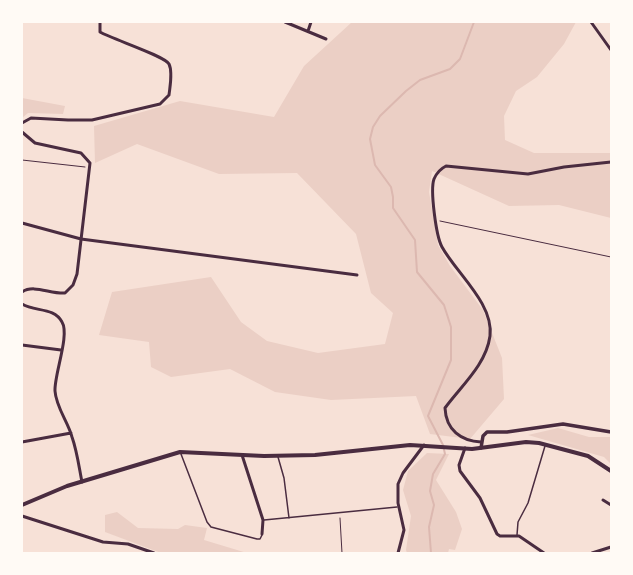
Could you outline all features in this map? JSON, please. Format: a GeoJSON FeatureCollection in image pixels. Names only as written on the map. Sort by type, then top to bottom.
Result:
{"type":"FeatureCollection","features":[{"type":"Feature","properties":{"kind":"main road"},"geometry":{"type":"LineString","coordinates":[[22,505],[55,491],[180,452],[277,456],[315,455],[410,445],[481,448],[526,442],[546,444],[588,456],[611,470]]}},
{"type":"Feature","properties":{"kind":"street"},"geometry":{"type":"LineString","coordinates":[[22,123],[31,118],[92,120],[160,104],[169,95],[170,71],[168,63],[158,56],[132,47],[100,32],[100,22]]}},
{"type":"Feature","properties":{"kind":"street"},"geometry":{"type":"LineString","coordinates":[[285,22],[326,39]]}},
{"type":"Feature","properties":{"kind":"street"},"geometry":{"type":"LineString","coordinates":[[308,31],[311,22]]}},
{"type":"Feature","properties":{"kind":"street"},"geometry":{"type":"LineString","coordinates":[[591,22],[611,50]]}},
{"type":"Feature","properties":{"kind":"street"},"geometry":{"type":"LineString","coordinates":[[22,132],[35,143],[81,154],[90,163],[77,274],[73,285],[65,293],[48,292],[32,288],[22,292]]}},
{"type":"Feature","properties":{"kind":"street"},"geometry":{"type":"LineString","coordinates":[[481,442],[466,440],[457,435],[446,416],[445,408],[472,374],[487,349],[490,335],[486,310],[441,245],[436,220],[434,180],[440,169],[446,166],[491,172],[528,174],[564,167],[611,162]]}},
{"type":"Feature","properties":{"kind":"street"},"geometry":{"type":"LineString","coordinates":[[22,223],[81,238],[357,275]]}},
{"type":"Feature","properties":{"kind":"street"},"geometry":{"type":"LineString","coordinates":[[22,304],[29,308],[56,314],[63,323],[64,334],[55,390],[57,401],[71,433],[82,482]]}},
{"type":"Feature","properties":{"kind":"street"},"geometry":{"type":"LineString","coordinates":[[22,345],[61,350]]}},
{"type":"Feature","properties":{"kind":"street"},"geometry":{"type":"LineString","coordinates":[[481,448],[481,442],[487,432],[522,430],[548,425],[570,425],[611,432]]}},
{"type":"Feature","properties":{"kind":"street"},"geometry":{"type":"LineString","coordinates":[[22,442],[71,433]]}},
{"type":"Feature","properties":{"kind":"street"},"geometry":{"type":"LineString","coordinates":[[398,553],[404,530],[397,490],[400,479],[424,445]]}},
{"type":"Feature","properties":{"kind":"street"},"geometry":{"type":"LineString","coordinates":[[465,448],[460,465],[460,471],[480,498],[495,531],[500,536],[517,535],[544,553]]}},
{"type":"Feature","properties":{"kind":"street"},"geometry":{"type":"LineString","coordinates":[[242,455],[263,520],[262,534]]}},
{"type":"Feature","properties":{"kind":"street"},"geometry":{"type":"LineString","coordinates":[[603,500],[611,505]]}},
{"type":"Feature","properties":{"kind":"street"},"geometry":{"type":"LineString","coordinates":[[22,516],[104,542],[128,544],[154,553]]}},
{"type":"Feature","properties":{"kind":"street"},"geometry":{"type":"LineString","coordinates":[[592,553],[611,547]]}},
{"type":"Feature","properties":{"kind":"lane"},"geometry":{"type":"LineString","coordinates":[[517,535],[518,522],[528,503],[546,444]]}},
{"type":"Feature","properties":{"kind":"lane"},"geometry":{"type":"LineString","coordinates":[[180,452],[181,458],[207,522],[211,526],[257,539],[260,539],[262,534]]}},
{"type":"Feature","properties":{"kind":"lane"},"geometry":{"type":"LineString","coordinates":[[277,456],[284,478],[289,518]]}},
{"type":"Feature","properties":{"kind":"lane"},"geometry":{"type":"LineString","coordinates":[[263,520],[399,507]]}},
{"type":"Feature","properties":{"kind":"path"},"geometry":{"type":"LineString","coordinates":[[22,160],[89,167]]}},
{"type":"Feature","properties":{"kind":"path"},"geometry":{"type":"LineString","coordinates":[[436,220],[611,257]]}},
{"type":"Feature","properties":{"kind":"path"},"geometry":{"type":"LineString","coordinates":[[340,513],[342,553]]}},
{"type":"Feature","properties":{"kind":"shaded area"},"geometry":{"type":"Polygon","coordinates":[[[352,22],[576,22],[564,44],[537,77],[516,91],[504,116],[505,140],[534,153],[611,153],[611,218],[559,205],[509,206],[432,171],[429,192],[438,245],[450,266],[483,310],[502,358],[504,399],[470,439],[430,434],[416,396],[331,400],[275,392],[230,369],[171,377],[151,367],[149,342],[99,335],[112,292],[211,277],[241,322],[267,341],[318,353],[385,344],[393,313],[371,293],[356,234],[297,173],[219,174],[137,144],[95,163],[94,126],[180,101],[274,117],[304,66],[352,22]]]}},
{"type":"Feature","properties":{"kind":"shaded area"},"geometry":{"type":"Polygon","coordinates":[[[22,98],[65,106],[63,114],[28,113],[22,118],[22,98]]]}},
{"type":"Feature","properties":{"kind":"shaded area"},"geometry":{"type":"Polygon","coordinates":[[[558,428],[589,437],[611,437],[611,464],[604,457],[528,435],[558,428]]]}},
{"type":"Feature","properties":{"kind":"shaded area"},"geometry":{"type":"Polygon","coordinates":[[[427,453],[449,454],[436,480],[456,512],[462,529],[455,550],[449,549],[448,553],[407,553],[406,550],[411,516],[403,490],[408,471],[427,453]]]}},
{"type":"Feature","properties":{"kind":"shaded area"},"geometry":{"type":"Polygon","coordinates":[[[117,512],[138,528],[178,529],[185,525],[207,528],[204,540],[247,553],[161,553],[105,532],[105,515],[117,512]]]}},
{"type":"Feature","properties":{"kind":"waterway"},"geometry":{"type":"LineString","coordinates":[[431,553],[429,527],[434,505],[430,491],[433,474],[445,454],[443,445],[428,416],[451,360],[451,327],[444,305],[417,272],[415,240],[393,208],[391,187],[375,165],[370,139],[373,127],[380,116],[406,91],[420,80],[450,69],[460,59],[474,22]]}}]}
